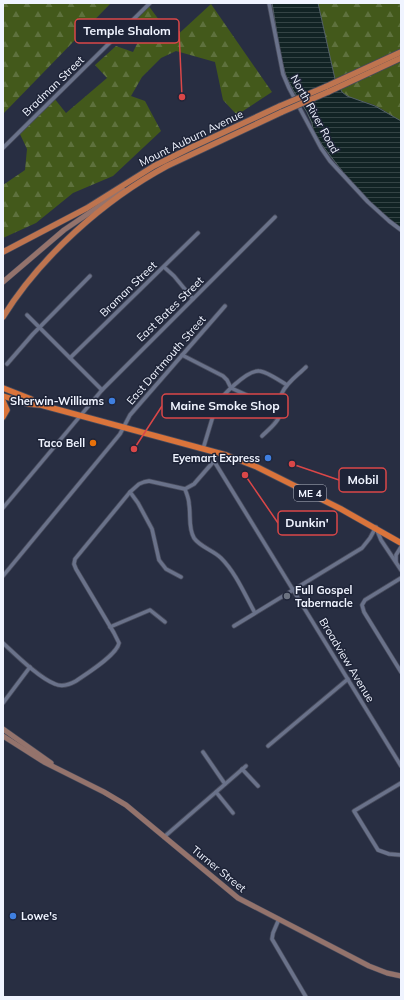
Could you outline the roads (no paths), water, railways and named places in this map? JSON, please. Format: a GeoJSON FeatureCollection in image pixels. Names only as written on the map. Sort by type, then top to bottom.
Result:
{"type":"FeatureCollection","features":[{"type":"Feature","properties":{"kind":"highway","name":"ME 4"},"geometry":{"type":"LineString","coordinates":[[3,388],[31,399],[41,405]]}},
{"type":"Feature","properties":{"kind":"highway","name":"ME 4"},"geometry":{"type":"LineString","coordinates":[[3,396],[28,404],[41,405],[226,455],[273,474],[376,527],[401,543]]}},
{"type":"Feature","properties":{"kind":"highway"},"geometry":{"type":"LineString","coordinates":[[3,401],[7,410],[3,417]]}},
{"type":"Feature","properties":{"kind":"main road"},"geometry":{"type":"LineString","coordinates":[[362,73],[401,52]]}},
{"type":"Feature","properties":{"kind":"main road"},"geometry":{"type":"LineString","coordinates":[[362,73],[401,58]]}},
{"type":"Feature","properties":{"kind":"main road","name":"Mount Auburn Avenue"},"geometry":{"type":"LineString","coordinates":[[3,282],[100,200],[154,166],[362,73]]}},
{"type":"Feature","properties":{"kind":"main road","name":"Mount Auburn Avenue"},"geometry":{"type":"LineString","coordinates":[[76,221],[116,194],[150,175],[281,109]]}},
{"type":"Feature","properties":{"kind":"main road"},"geometry":{"type":"LineString","coordinates":[[3,317],[11,304],[34,276],[68,239],[97,213],[150,175]]}},
{"type":"Feature","properties":{"kind":"main road"},"geometry":{"type":"LineString","coordinates":[[3,252],[54,227],[100,200]]}},
{"type":"Feature","properties":{"kind":"main road","name":"Turner Street"},"geometry":{"type":"LineString","coordinates":[[3,729],[32,748],[58,769]]}},
{"type":"Feature","properties":{"kind":"main road","name":"Turner Street"},"geometry":{"type":"LineString","coordinates":[[3,736],[44,762],[115,798],[136,813],[232,894],[369,966],[387,973],[401,976]]}},
{"type":"Feature","properties":{"kind":"street","name":"Bradman Street"},"geometry":{"type":"LineString","coordinates":[[3,148],[150,3]]}},
{"type":"Feature","properties":{"kind":"street","name":"North River Road"},"geometry":{"type":"LineString","coordinates":[[269,3],[283,74],[321,148],[330,161],[368,202],[389,222],[401,230]]}},
{"type":"Feature","properties":{"kind":"street","name":"East Bates Street"},"geometry":{"type":"LineString","coordinates":[[3,508],[102,390],[275,217]]}},
{"type":"Feature","properties":{"kind":"street","name":"Braman Street"},"geometry":{"type":"LineString","coordinates":[[70,358],[198,233]]}},
{"type":"Feature","properties":{"kind":"street"},"geometry":{"type":"LineString","coordinates":[[164,267],[194,299]]}},
{"type":"Feature","properties":{"kind":"street"},"geometry":{"type":"LineString","coordinates":[[7,364],[39,328],[90,276]]}},
{"type":"Feature","properties":{"kind":"street","name":"East Dartmouth Street"},"geometry":{"type":"LineString","coordinates":[[3,576],[120,434],[130,415],[225,306]]}},
{"type":"Feature","properties":{"kind":"street"},"geometry":{"type":"LineString","coordinates":[[27,315],[102,390]]}},
{"type":"Feature","properties":{"kind":"street"},"geometry":{"type":"LineString","coordinates":[[182,355],[223,376],[231,388],[262,402],[281,404]]}},
{"type":"Feature","properties":{"kind":"street"},"geometry":{"type":"LineString","coordinates":[[262,436],[281,413],[281,396],[287,384],[306,368]]}},
{"type":"Feature","properties":{"kind":"street"},"geometry":{"type":"LineString","coordinates":[[203,449],[216,406],[219,400],[231,388],[253,371],[260,371],[287,384]]}},
{"type":"Feature","properties":{"kind":"street"},"geometry":{"type":"LineString","coordinates":[[3,643],[30,667],[50,682],[65,685],[76,681],[115,651],[119,646],[117,638],[74,562],[77,555],[130,492],[139,484],[145,481],[155,482],[185,490],[194,484],[214,461],[216,453]]}},
{"type":"Feature","properties":{"kind":"street","name":"Broadview Avenue"},"geometry":{"type":"LineString","coordinates":[[214,461],[401,766]]}},
{"type":"Feature","properties":{"kind":"street"},"geometry":{"type":"LineString","coordinates":[[185,490],[189,502],[190,525],[193,537],[197,542],[216,553],[224,560],[255,613]]}},
{"type":"Feature","properties":{"kind":"street"},"geometry":{"type":"LineString","coordinates":[[130,492],[140,506],[152,529],[159,560],[166,569],[181,577]]}},
{"type":"Feature","properties":{"kind":"street"},"geometry":{"type":"LineString","coordinates":[[376,527],[382,540],[401,570]]}},
{"type":"Feature","properties":{"kind":"street"},"geometry":{"type":"LineString","coordinates":[[234,626],[362,548],[376,527]]}},
{"type":"Feature","properties":{"kind":"street"},"geometry":{"type":"LineString","coordinates":[[396,563],[396,555],[401,547]]}},
{"type":"Feature","properties":{"kind":"street"},"geometry":{"type":"LineString","coordinates":[[401,578],[367,598],[362,605],[364,612],[401,672]]}},
{"type":"Feature","properties":{"kind":"street"},"geometry":{"type":"LineString","coordinates":[[110,627],[150,610],[165,622]]}},
{"type":"Feature","properties":{"kind":"street"},"geometry":{"type":"LineString","coordinates":[[3,702],[30,667]]}},
{"type":"Feature","properties":{"kind":"street"},"geometry":{"type":"LineString","coordinates":[[268,746],[348,679]]}},
{"type":"Feature","properties":{"kind":"street"},"geometry":{"type":"LineString","coordinates":[[204,752],[225,784]]}},
{"type":"Feature","properties":{"kind":"street"},"geometry":{"type":"LineString","coordinates":[[164,837],[246,766]]}},
{"type":"Feature","properties":{"kind":"street"},"geometry":{"type":"LineString","coordinates":[[242,769],[258,786]]}},
{"type":"Feature","properties":{"kind":"street"},"geometry":{"type":"LineString","coordinates":[[401,783],[354,811],[378,850],[389,854],[401,855]]}},
{"type":"Feature","properties":{"kind":"street"},"geometry":{"type":"LineString","coordinates":[[216,792],[233,813]]}},
{"type":"Feature","properties":{"kind":"street"},"geometry":{"type":"LineString","coordinates":[[279,919],[272,939],[306,997]]}},
{"type":"Feature","properties":{"kind":"place","name":"Temple Shalom"},"geometry":{"type":"Point","coordinates":[182,97]}},
{"type":"Feature","properties":{"kind":"place","name":"Sherwin-Williams"},"geometry":{"type":"Point","coordinates":[112,401]}},
{"type":"Feature","properties":{"kind":"place","name":"Taco Bell"},"geometry":{"type":"Point","coordinates":[93,443]}},
{"type":"Feature","properties":{"kind":"place","name":"Maine Smoke Shop"},"geometry":{"type":"Point","coordinates":[134,449]}},
{"type":"Feature","properties":{"kind":"place","name":"Eyemart Express"},"geometry":{"type":"Point","coordinates":[268,458]}},
{"type":"Feature","properties":{"kind":"place","name":"Mobil"},"geometry":{"type":"Point","coordinates":[292,464]}},
{"type":"Feature","properties":{"kind":"place","name":"Dunkin'"},"geometry":{"type":"Point","coordinates":[245,475]}},
{"type":"Feature","properties":{"kind":"place","name":"Full Gospel Tabernacle"},"geometry":{"type":"Point","coordinates":[287,596]}},
{"type":"Feature","properties":{"kind":"place","name":"Lowe's"},"geometry":{"type":"Point","coordinates":[13,916]}}]}
